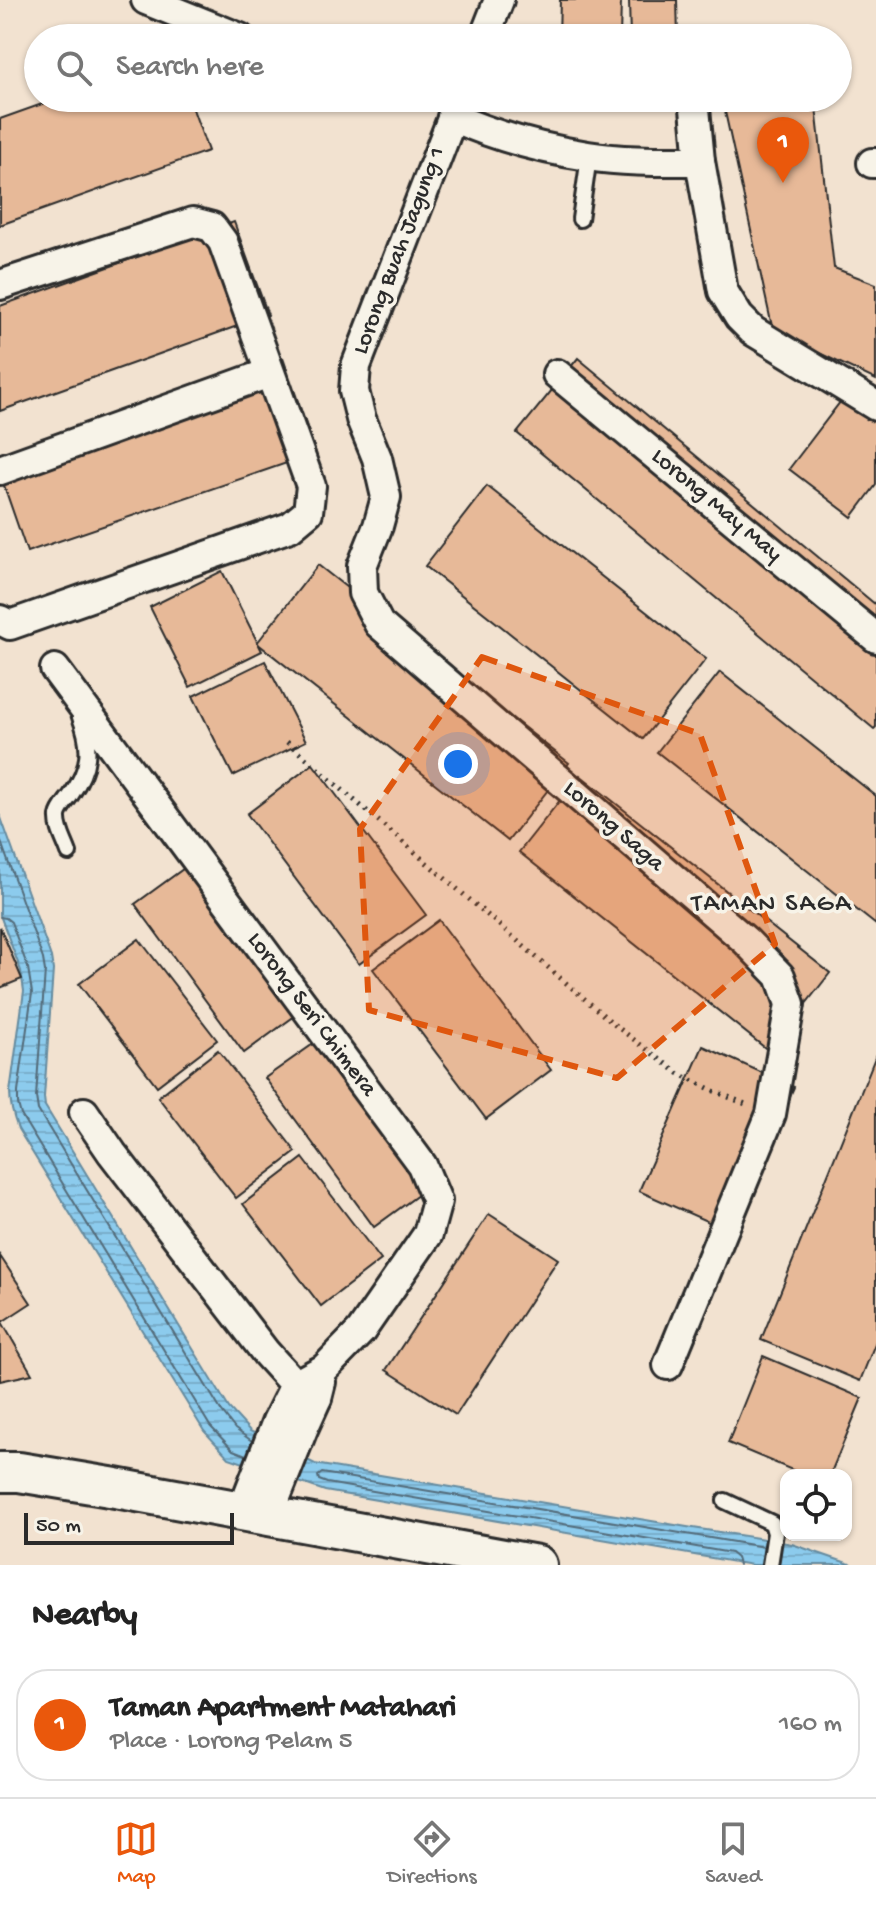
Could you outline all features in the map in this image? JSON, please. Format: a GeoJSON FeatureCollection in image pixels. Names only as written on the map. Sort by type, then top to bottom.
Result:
{"type":"FeatureCollection","features":[{"type":"Feature","properties":{"kind":"street"},"geometry":{"type":"LineString","coordinates":[[490,24],[499,0]]}},
{"type":"Feature","properties":{"kind":"street"},"geometry":{"type":"LineString","coordinates":[[153,1],[207,24]]}},
{"type":"Feature","properties":{"kind":"street","name":"Lorong Buah Jagung 1"},"geometry":{"type":"LineString","coordinates":[[386,497],[377,458],[361,419],[354,391],[356,366],[454,112]]}},
{"type":"Feature","properties":{"kind":"street"},"geometry":{"type":"LineString","coordinates":[[461,112],[481,130],[589,157],[700,161]]}},
{"type":"Feature","properties":{"kind":"street"},"geometry":{"type":"LineString","coordinates":[[695,112],[700,161],[723,291],[739,317],[753,331],[876,406]]}},
{"type":"Feature","properties":{"kind":"street"},"geometry":{"type":"LineString","coordinates":[[0,285],[193,222],[212,227],[223,242],[311,486],[308,512],[290,527],[10,625],[0,620]]}},
{"type":"Feature","properties":{"kind":"street"},"geometry":{"type":"LineString","coordinates":[[0,470],[269,373]]}},
{"type":"Feature","properties":{"kind":"street","name":"Lorong May May"},"geometry":{"type":"LineString","coordinates":[[557,374],[876,638]]}},
{"type":"Feature","properties":{"kind":"street","name":"Lorong Saga"},"geometry":{"type":"LineString","coordinates":[[386,497],[362,566],[363,593],[379,624],[746,941],[780,976],[790,1004],[771,1114],[668,1365]]}},
{"type":"Feature","properties":{"kind":"street","name":"Lorong Seri Chimera"},"geometry":{"type":"LineString","coordinates":[[62,680],[422,1165],[437,1201],[428,1234],[361,1331],[306,1392]]}},
{"type":"Feature","properties":{"kind":"street"},"geometry":{"type":"LineString","coordinates":[[84,1112],[147,1200],[266,1353],[306,1392],[255,1514]]}},
{"type":"Feature","properties":{"kind":"street"},"geometry":{"type":"LineString","coordinates":[[0,1472],[19,1472],[110,1487],[537,1565]]}},
{"type":"Feature","properties":{"kind":"lane"},"geometry":{"type":"LineString","coordinates":[[580,219],[589,157]]}},
{"type":"Feature","properties":{"kind":"lane"},"geometry":{"type":"LineString","coordinates":[[62,680],[85,729],[88,751],[83,777],[58,813],[59,828],[69,853]]}},
{"type":"Feature","properties":{"kind":"lane"},"geometry":{"type":"LineString","coordinates":[[725,1501],[772,1523],[775,1533],[770,1565]]}},
{"type":"Feature","properties":{"kind":"path"},"geometry":{"type":"LineString","coordinates":[[287,742],[616,1026],[678,1073],[771,1114]]}},
{"type":"Feature","properties":{"kind":"highlighted area"},"geometry":{"type":"Polygon","coordinates":[[[482,657],[700,734],[775,944],[617,1078],[369,1010],[360,829],[482,657]]]}},
{"type":"Feature","properties":{"kind":"water"},"geometry":{"type":"Polygon","coordinates":[[[0,815],[51,957],[53,970],[45,1106],[229,1408],[250,1431],[315,1464],[792,1544],[853,1565],[752,1565],[325,1491],[229,1458],[204,1431],[16,1124],[10,1092],[24,991],[21,971],[0,915],[0,815]]]}},
{"type":"Feature","properties":{"kind":"building"},"geometry":{"type":"Polygon","coordinates":[[[560,0],[621,0],[620,24],[559,24],[560,0]]]}},
{"type":"Feature","properties":{"kind":"building"},"geometry":{"type":"Polygon","coordinates":[[[629,0],[677,0],[678,24],[630,24],[629,0]]]}},
{"type":"Feature","properties":{"kind":"building"},"geometry":{"type":"Polygon","coordinates":[[[24,110],[194,112],[208,151],[0,225],[0,119],[24,110]]]}},
{"type":"Feature","properties":{"kind":"building"},"geometry":{"type":"Polygon","coordinates":[[[725,112],[817,112],[834,268],[876,284],[876,380],[773,331],[725,112]]]}},
{"type":"Feature","properties":{"kind":"building"},"geometry":{"type":"Polygon","coordinates":[[[234,222],[268,315],[0,411],[0,306],[234,222]]]}},
{"type":"Feature","properties":{"kind":"building"},"geometry":{"type":"Polygon","coordinates":[[[283,358],[316,453],[27,552],[0,474],[0,454],[283,358]]]}},
{"type":"Feature","properties":{"kind":"building"},"geometry":{"type":"Polygon","coordinates":[[[578,358],[876,605],[874,729],[517,433],[578,358]]]}},
{"type":"Feature","properties":{"kind":"building"},"geometry":{"type":"Polygon","coordinates":[[[847,393],[876,415],[876,485],[852,517],[789,469],[847,393]]]}},
{"type":"Feature","properties":{"kind":"building"},"geometry":{"type":"Polygon","coordinates":[[[487,486],[706,659],[643,739],[425,566],[487,486]]]}},
{"type":"Feature","properties":{"kind":"building"},"geometry":{"type":"Polygon","coordinates":[[[318,565],[569,763],[508,841],[257,643],[318,565]]]}},
{"type":"Feature","properties":{"kind":"building"},"geometry":{"type":"Polygon","coordinates":[[[222,571],[262,651],[190,687],[150,607],[222,571]]]}},
{"type":"Feature","properties":{"kind":"building"},"geometry":{"type":"Polygon","coordinates":[[[265,661],[306,741],[233,776],[193,696],[265,661]]]}},
{"type":"Feature","properties":{"kind":"building"},"geometry":{"type":"Polygon","coordinates":[[[720,672],[876,796],[876,925],[657,752],[720,672]]]}},
{"type":"Feature","properties":{"kind":"building"},"geometry":{"type":"Polygon","coordinates":[[[313,764],[426,915],[359,964],[247,814],[313,764]]]}},
{"type":"Feature","properties":{"kind":"building"},"geometry":{"type":"Polygon","coordinates":[[[580,775],[830,973],[769,1051],[519,852],[580,775]]]}},
{"type":"Feature","properties":{"kind":"building"},"geometry":{"type":"Polygon","coordinates":[[[205,853],[314,1002],[244,1053],[135,904],[205,853]]]}},
{"type":"Feature","properties":{"kind":"building"},"geometry":{"type":"Polygon","coordinates":[[[439,920],[551,1070],[486,1119],[373,969],[439,920]]]}},
{"type":"Feature","properties":{"kind":"building"},"geometry":{"type":"Polygon","coordinates":[[[0,927],[22,979],[0,988],[0,927]]]}},
{"type":"Feature","properties":{"kind":"building"},"geometry":{"type":"Polygon","coordinates":[[[139,939],[217,1040],[157,1086],[79,984],[139,939]]]}},
{"type":"Feature","properties":{"kind":"building"},"geometry":{"type":"Polygon","coordinates":[[[336,1028],[444,1176],[374,1227],[265,1078],[336,1028]]]}},
{"type":"Feature","properties":{"kind":"building"},"geometry":{"type":"Polygon","coordinates":[[[703,1046],[794,1087],[731,1232],[639,1191],[703,1046]]]}},
{"type":"Feature","properties":{"kind":"building"},"geometry":{"type":"Polygon","coordinates":[[[218,1050],[296,1152],[236,1198],[158,1097],[218,1050]]]}},
{"type":"Feature","properties":{"kind":"building"},"geometry":{"type":"Polygon","coordinates":[[[876,1055],[876,1341],[860,1381],[761,1340],[876,1055]]]}},
{"type":"Feature","properties":{"kind":"building"},"geometry":{"type":"Polygon","coordinates":[[[303,1158],[381,1260],[321,1306],[243,1204],[303,1158]]]}},
{"type":"Feature","properties":{"kind":"building"},"geometry":{"type":"Polygon","coordinates":[[[489,1214],[558,1259],[456,1415],[386,1370],[489,1214]]]}},
{"type":"Feature","properties":{"kind":"building"},"geometry":{"type":"Polygon","coordinates":[[[0,1256],[31,1303],[2,1322],[32,1374],[0,1381],[0,1256]]]}},
{"type":"Feature","properties":{"kind":"building"},"geometry":{"type":"Polygon","coordinates":[[[763,1356],[862,1398],[832,1469],[790,1469],[728,1443],[763,1356]]]}},
{"type":"Feature","properties":{"kind":"place","name":"Taman Apartment Matahari"},"geometry":{"type":"Point","coordinates":[783,183]}},
{"type":"Feature","properties":{"kind":"district","name":"TAMAN SAGA"},"geometry":{"type":"Point","coordinates":[772,905]}}]}
